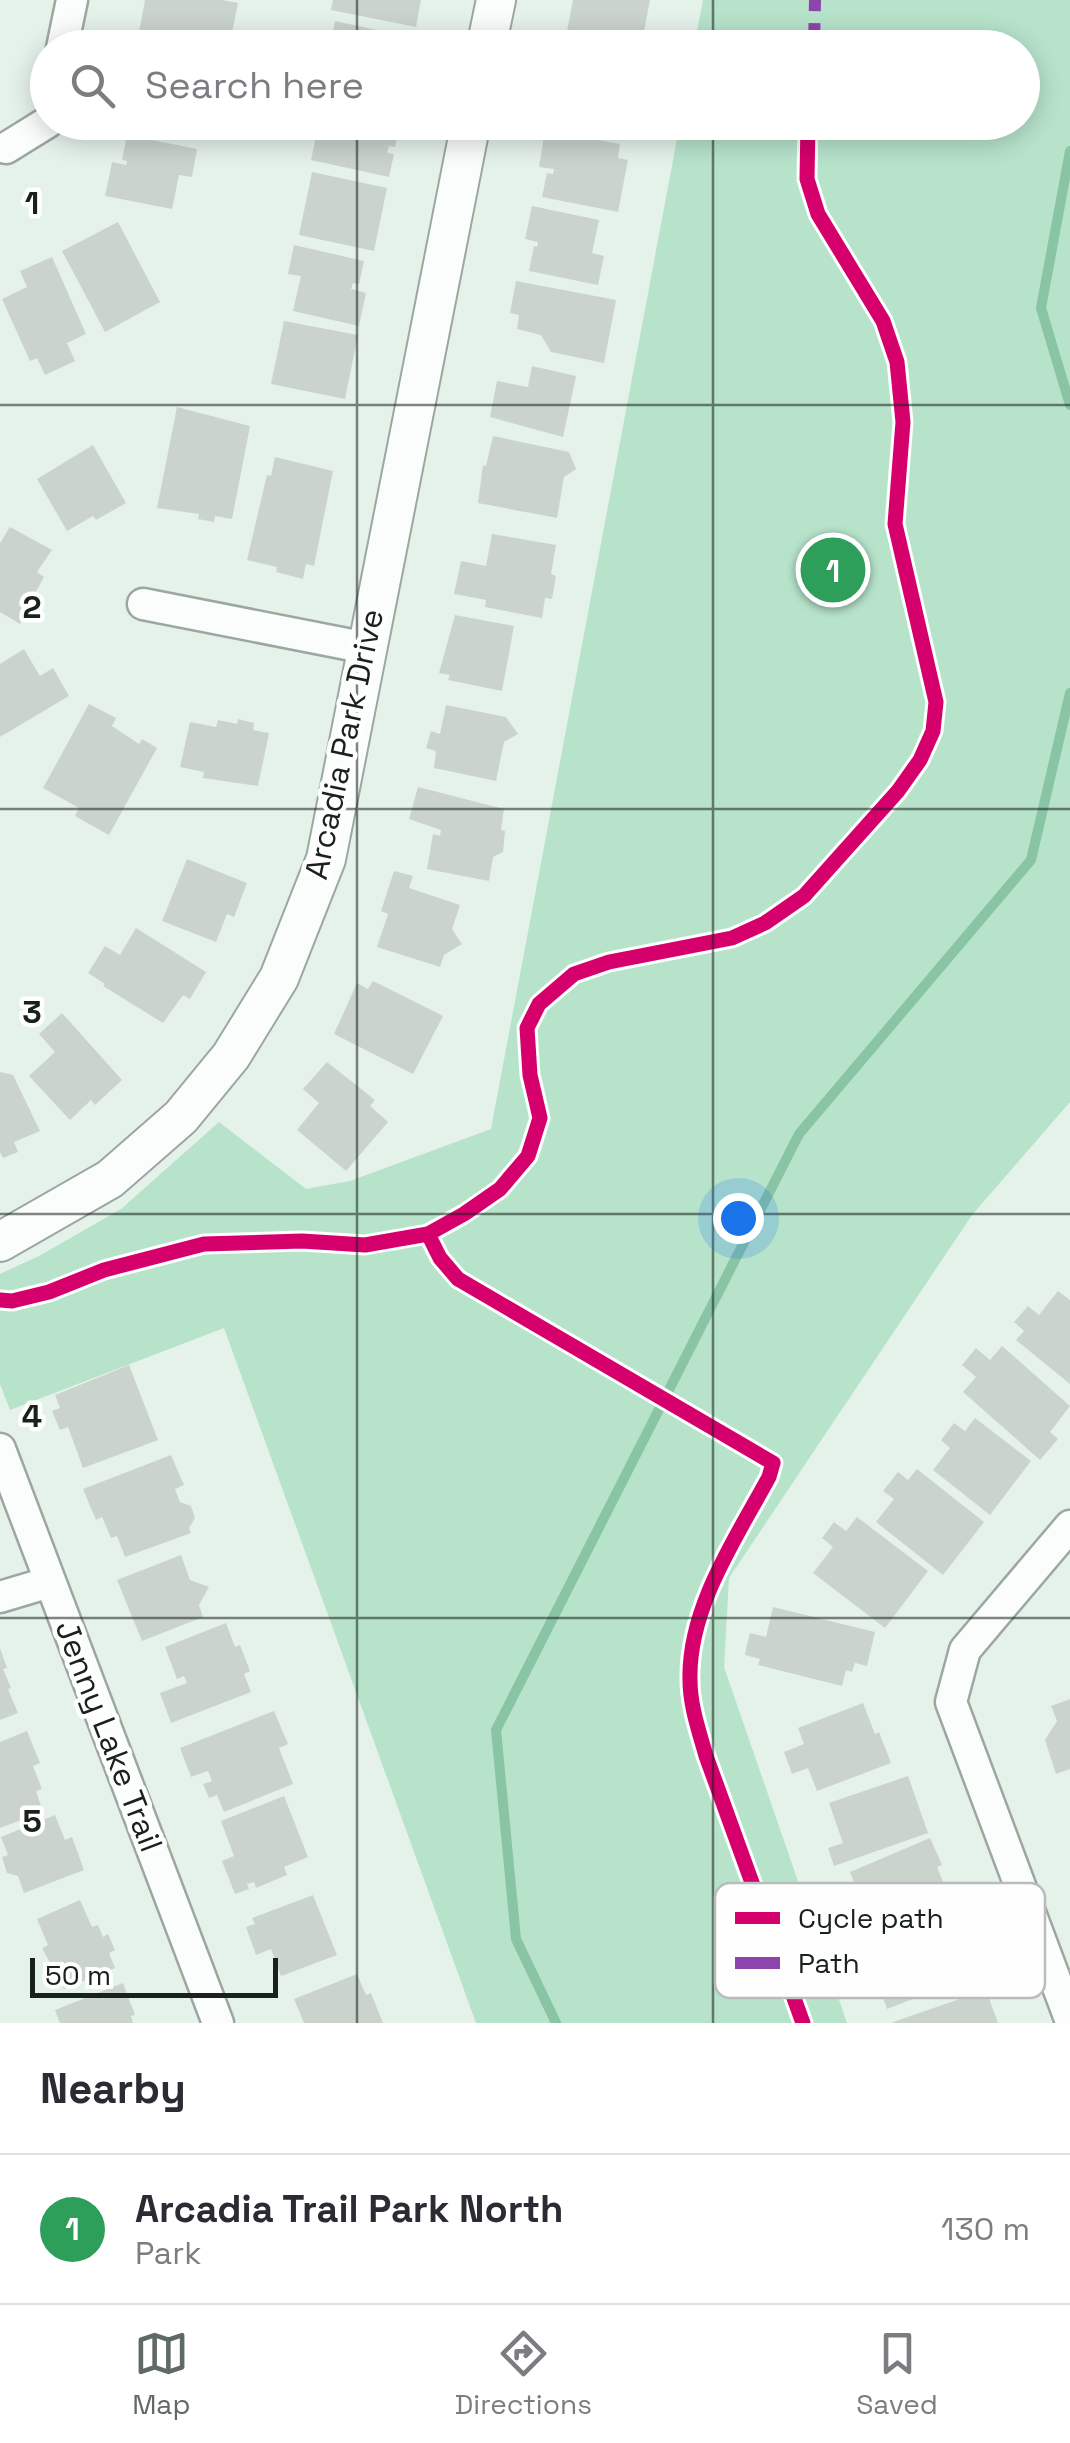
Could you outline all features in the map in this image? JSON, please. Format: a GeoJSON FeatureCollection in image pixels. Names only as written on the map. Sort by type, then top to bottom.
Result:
{"type":"FeatureCollection","features":[{"type":"Feature","properties":{"kind":"street"},"geometry":{"type":"LineString","coordinates":[[66,30],[72,0]]}},
{"type":"Feature","properties":{"kind":"street"},"geometry":{"type":"LineString","coordinates":[[490,30],[496,0]]}},
{"type":"Feature","properties":{"kind":"street"},"geometry":{"type":"LineString","coordinates":[[6,148],[30,133]]}},
{"type":"Feature","properties":{"kind":"street","name":"Arcadia Park Drive"},"geometry":{"type":"LineString","coordinates":[[0,1242],[110,1179],[180,1117],[231,1056],[279,978],[326,858],[468,140]]}},
{"type":"Feature","properties":{"kind":"street"},"geometry":{"type":"LineString","coordinates":[[143,604],[366,648]]}},
{"type":"Feature","properties":{"kind":"street","name":"Jenny Lake Trail"},"geometry":{"type":"LineString","coordinates":[[0,1449],[218,2023]]}},
{"type":"Feature","properties":{"kind":"street"},"geometry":{"type":"LineString","coordinates":[[1019,1883],[951,1702],[965,1650],[1070,1526]]}},
{"type":"Feature","properties":{"kind":"street"},"geometry":{"type":"LineString","coordinates":[[0,1597],[50,1582]]}},
{"type":"Feature","properties":{"kind":"street"},"geometry":{"type":"LineString","coordinates":[[1045,1952],[1070,2018]]}},
{"type":"Feature","properties":{"kind":"green space"},"geometry":{"type":"Polygon","coordinates":[[[703,0],[1070,0],[1070,1102],[972,1215],[729,1578],[724,1667],[799,1883],[715,1883],[715,1998],[838,1998],[847,2023],[476,2023],[224,1328],[10,1410],[0,1384],[0,1274],[121,1209],[219,1122],[306,1189],[350,1181],[491,1129],[677,140],[1040,140],[1040,30],[697,30],[703,0]]]}},
{"type":"Feature","properties":{"kind":"building"},"geometry":{"type":"Polygon","coordinates":[[[145,0],[238,3],[233,30],[139,30],[145,0]]]}},
{"type":"Feature","properties":{"kind":"building"},"geometry":{"type":"Polygon","coordinates":[[[333,0],[421,0],[416,27],[331,10],[333,0]]]}},
{"type":"Feature","properties":{"kind":"building"},"geometry":{"type":"Polygon","coordinates":[[[573,0],[650,0],[644,30],[567,30],[573,0]]]}},
{"type":"Feature","properties":{"kind":"building"},"geometry":{"type":"Polygon","coordinates":[[[335,21],[376,30],[333,30],[335,21]]]}},
{"type":"Feature","properties":{"kind":"building"},"geometry":{"type":"Polygon","coordinates":[[[126,140],[152,140],[197,149],[192,177],[179,175],[172,209],[105,196],[112,162],[126,165],[127,161],[122,160],[126,140]]]}},
{"type":"Feature","properties":{"kind":"building"},"geometry":{"type":"Polygon","coordinates":[[[315,140],[396,140],[387,153],[394,154],[389,177],[311,160],[315,140]]]}},
{"type":"Feature","properties":{"kind":"building"},"geometry":{"type":"Polygon","coordinates":[[[543,140],[620,144],[618,158],[628,160],[618,212],[542,197],[547,173],[553,174],[554,169],[539,167],[543,140]]]}},
{"type":"Feature","properties":{"kind":"building"},"geometry":{"type":"Polygon","coordinates":[[[312,172],[387,188],[374,251],[299,235],[312,172]]]}},
{"type":"Feature","properties":{"kind":"building"},"geometry":{"type":"Polygon","coordinates":[[[532,206],[599,220],[592,253],[604,256],[598,285],[529,271],[538,242],[525,239],[532,206]]]}},
{"type":"Feature","properties":{"kind":"building"},"geometry":{"type":"Polygon","coordinates":[[[118,222],[160,302],[105,332],[62,251],[118,222]]]}},
{"type":"Feature","properties":{"kind":"building"},"geometry":{"type":"Polygon","coordinates":[[[294,245],[364,261],[359,284],[353,283],[351,289],[366,293],[359,326],[293,311],[301,276],[288,274],[294,245]]]}},
{"type":"Feature","properties":{"kind":"building"},"geometry":{"type":"Polygon","coordinates":[[[52,257],[86,334],[67,343],[75,361],[45,375],[37,358],[30,361],[2,299],[27,287],[20,271],[52,257]]]}},
{"type":"Feature","properties":{"kind":"building"},"geometry":{"type":"Polygon","coordinates":[[[516,281],[616,300],[604,363],[551,352],[541,335],[517,329],[519,315],[510,313],[516,281]]]}},
{"type":"Feature","properties":{"kind":"building"},"geometry":{"type":"Polygon","coordinates":[[[284,321],[358,335],[345,399],[271,384],[284,321]]]}},
{"type":"Feature","properties":{"kind":"building"},"geometry":{"type":"Polygon","coordinates":[[[532,366],[576,376],[563,437],[490,417],[497,381],[528,387],[532,366]]]}},
{"type":"Feature","properties":{"kind":"building"},"geometry":{"type":"Polygon","coordinates":[[[177,407],[250,426],[232,519],[215,516],[214,522],[198,519],[199,514],[157,508],[177,407]]]}},
{"type":"Feature","properties":{"kind":"building"},"geometry":{"type":"Polygon","coordinates":[[[493,436],[569,452],[576,469],[564,477],[557,518],[478,503],[483,465],[486,466],[493,436]]]}},
{"type":"Feature","properties":{"kind":"building"},"geometry":{"type":"Polygon","coordinates":[[[93,445],[126,503],[67,531],[37,479],[93,445]]]}},
{"type":"Feature","properties":{"kind":"building"},"geometry":{"type":"Polygon","coordinates":[[[275,457],[333,471],[314,566],[306,564],[303,579],[276,572],[277,567],[247,560],[275,457]]]}},
{"type":"Feature","properties":{"kind":"building"},"geometry":{"type":"Polygon","coordinates":[[[10,527],[52,550],[37,572],[44,577],[35,593],[42,597],[20,624],[0,612],[0,543],[10,527]]]}},
{"type":"Feature","properties":{"kind":"building"},"geometry":{"type":"Polygon","coordinates":[[[492,534],[556,545],[552,599],[545,598],[542,618],[485,607],[486,600],[454,594],[461,561],[486,566],[492,534]]]}},
{"type":"Feature","properties":{"kind":"building"},"geometry":{"type":"Polygon","coordinates":[[[455,615],[514,626],[502,691],[448,680],[450,675],[439,673],[455,615]]]}},
{"type":"Feature","properties":{"kind":"building"},"geometry":{"type":"Polygon","coordinates":[[[24,649],[40,676],[53,668],[69,696],[0,737],[0,664],[24,649]]]}},
{"type":"Feature","properties":{"kind":"building"},"geometry":{"type":"Polygon","coordinates":[[[89,704],[116,718],[112,726],[139,744],[142,739],[157,748],[109,835],[75,816],[79,808],[43,788],[89,704]]]}},
{"type":"Feature","properties":{"kind":"building"},"geometry":{"type":"Polygon","coordinates":[[[446,705],[506,717],[518,734],[504,742],[496,781],[434,768],[436,751],[426,748],[431,731],[440,734],[446,705]]]}},
{"type":"Feature","properties":{"kind":"building"},"geometry":{"type":"Polygon","coordinates":[[[238,719],[254,723],[253,730],[269,733],[258,786],[203,778],[204,772],[180,767],[190,722],[216,727],[218,720],[237,724],[238,719]]]}},
{"type":"Feature","properties":{"kind":"building"},"geometry":{"type":"Polygon","coordinates":[[[418,787],[504,809],[503,852],[493,857],[489,881],[427,869],[433,834],[440,836],[441,830],[409,819],[418,787]]]}},
{"type":"Feature","properties":{"kind":"building"},"geometry":{"type":"Polygon","coordinates":[[[187,859],[247,883],[234,917],[227,914],[216,942],[162,921],[187,859]]]}},
{"type":"Feature","properties":{"kind":"building"},"geometry":{"type":"Polygon","coordinates":[[[394,871],[413,876],[409,888],[460,905],[452,929],[462,944],[444,955],[440,967],[377,947],[388,914],[381,911],[394,871]]]}},
{"type":"Feature","properties":{"kind":"building"},"geometry":{"type":"Polygon","coordinates":[[[136,928],[206,972],[190,999],[183,995],[163,1023],[88,973],[105,946],[120,955],[136,928]]]}},
{"type":"Feature","properties":{"kind":"building"},"geometry":{"type":"Polygon","coordinates":[[[373,981],[443,1016],[413,1074],[334,1034],[357,983],[368,989],[373,981]]]}},
{"type":"Feature","properties":{"kind":"building"},"geometry":{"type":"Polygon","coordinates":[[[62,1013],[122,1080],[95,1105],[91,1100],[70,1120],[29,1076],[55,1052],[39,1034],[62,1013]]]}},
{"type":"Feature","properties":{"kind":"building"},"geometry":{"type":"Polygon","coordinates":[[[327,1062],[375,1100],[370,1106],[388,1122],[346,1171],[297,1130],[319,1103],[303,1089],[327,1062]]]}},
{"type":"Feature","properties":{"kind":"building"},"geometry":{"type":"Polygon","coordinates":[[[0,1072],[13,1075],[40,1131],[14,1142],[18,1152],[3,1158],[0,1152],[0,1072]]]}},
{"type":"Feature","properties":{"kind":"building"},"geometry":{"type":"Polygon","coordinates":[[[1058,1291],[1070,1300],[1070,1384],[1016,1340],[1024,1331],[1014,1322],[1028,1306],[1039,1315],[1058,1291]]]}},
{"type":"Feature","properties":{"kind":"building"},"geometry":{"type":"Polygon","coordinates":[[[1002,1346],[1070,1406],[1050,1432],[1058,1439],[1040,1460],[963,1392],[976,1377],[962,1365],[976,1348],[990,1360],[1002,1346]]]}},
{"type":"Feature","properties":{"kind":"building"},"geometry":{"type":"Polygon","coordinates":[[[129,1365],[158,1440],[83,1468],[68,1427],[60,1430],[52,1411],[60,1408],[55,1395],[129,1365]]]}},
{"type":"Feature","properties":{"kind":"building"},"geometry":{"type":"Polygon","coordinates":[[[975,1418],[1031,1461],[990,1515],[933,1470],[950,1448],[941,1440],[954,1423],[965,1431],[975,1418]]]}},
{"type":"Feature","properties":{"kind":"building"},"geometry":{"type":"Polygon","coordinates":[[[171,1455],[184,1485],[175,1489],[180,1502],[191,1506],[195,1518],[189,1528],[191,1533],[125,1557],[117,1536],[111,1538],[102,1517],[96,1520],[83,1489],[171,1455]]]}},
{"type":"Feature","properties":{"kind":"building"},"geometry":{"type":"Polygon","coordinates":[[[917,1469],[984,1522],[943,1575],[876,1522],[894,1499],[883,1491],[898,1472],[908,1480],[917,1469]]]}},
{"type":"Feature","properties":{"kind":"building"},"geometry":{"type":"Polygon","coordinates":[[[857,1517],[928,1571],[885,1628],[813,1573],[833,1547],[822,1538],[834,1522],[846,1531],[857,1517]]]}},
{"type":"Feature","properties":{"kind":"building"},"geometry":{"type":"Polygon","coordinates":[[[181,1555],[190,1580],[209,1587],[199,1605],[203,1617],[142,1641],[117,1580],[181,1555]]]}},
{"type":"Feature","properties":{"kind":"building"},"geometry":{"type":"Polygon","coordinates":[[[773,1607],[875,1632],[867,1666],[855,1663],[852,1672],[846,1670],[842,1686],[758,1665],[760,1659],[745,1655],[747,1644],[750,1633],[766,1637],[773,1607]]]}},
{"type":"Feature","properties":{"kind":"building"},"geometry":{"type":"Polygon","coordinates":[[[226,1623],[250,1671],[244,1674],[251,1692],[171,1723],[160,1693],[187,1683],[184,1676],[177,1679],[165,1647],[226,1623]]]}},
{"type":"Feature","properties":{"kind":"building"},"geometry":{"type":"Polygon","coordinates":[[[0,1648],[11,1688],[8,1689],[18,1713],[0,1720],[0,1648]]]}},
{"type":"Feature","properties":{"kind":"building"},"geometry":{"type":"Polygon","coordinates":[[[1070,1699],[1070,1769],[1056,1774],[1045,1740],[1057,1721],[1051,1706],[1070,1699]]]}},
{"type":"Feature","properties":{"kind":"building"},"geometry":{"type":"Polygon","coordinates":[[[863,1703],[891,1763],[817,1791],[808,1768],[792,1774],[784,1752],[804,1744],[798,1728],[863,1703]]]}},
{"type":"Feature","properties":{"kind":"building"},"geometry":{"type":"Polygon","coordinates":[[[274,1711],[288,1744],[279,1748],[293,1784],[224,1812],[217,1795],[209,1798],[203,1784],[212,1781],[208,1771],[191,1777],[180,1748],[274,1711]]]}},
{"type":"Feature","properties":{"kind":"building"},"geometry":{"type":"Polygon","coordinates":[[[27,1731],[40,1763],[33,1766],[42,1789],[36,1791],[43,1812],[0,1828],[0,1742],[27,1731]]]}},
{"type":"Feature","properties":{"kind":"building"},"geometry":{"type":"Polygon","coordinates":[[[908,1776],[928,1833],[834,1866],[828,1848],[843,1843],[829,1803],[908,1776]]]}},
{"type":"Feature","properties":{"kind":"building"},"geometry":{"type":"Polygon","coordinates":[[[284,1796],[308,1857],[284,1867],[287,1875],[256,1888],[254,1882],[247,1884],[249,1889],[235,1894],[222,1861],[234,1856],[221,1821],[284,1796]]]}},
{"type":"Feature","properties":{"kind":"building"},"geometry":{"type":"Polygon","coordinates":[[[55,1815],[65,1840],[72,1837],[84,1870],[24,1893],[18,1876],[7,1873],[2,1857],[8,1855],[1,1837],[55,1815]]]}},
{"type":"Feature","properties":{"kind":"building"},"geometry":{"type":"Polygon","coordinates":[[[930,1838],[942,1865],[937,1867],[944,1883],[854,1883],[850,1872],[930,1838]]]}},
{"type":"Feature","properties":{"kind":"building"},"geometry":{"type":"Polygon","coordinates":[[[313,1895],[337,1955],[281,1976],[271,1949],[256,1955],[246,1927],[255,1924],[252,1918],[313,1895]]]}},
{"type":"Feature","properties":{"kind":"building"},"geometry":{"type":"Polygon","coordinates":[[[80,1900],[92,1927],[98,1925],[103,1937],[108,1934],[115,1950],[109,1953],[115,1968],[64,1989],[42,1948],[48,1945],[37,1919],[80,1900]]]}},
{"type":"Feature","properties":{"kind":"building"},"geometry":{"type":"Polygon","coordinates":[[[357,1974],[366,1995],[371,1993],[383,2023],[304,2023],[294,1999],[357,1974]]]}},
{"type":"Feature","properties":{"kind":"building"},"geometry":{"type":"Polygon","coordinates":[[[123,1983],[135,2015],[131,2016],[133,2023],[60,2023],[55,2010],[123,1983]]]}},
{"type":"Feature","properties":{"kind":"building"},"geometry":{"type":"Polygon","coordinates":[[[883,1998],[915,1998],[887,2009],[883,1998]]]}},
{"type":"Feature","properties":{"kind":"building"},"geometry":{"type":"Polygon","coordinates":[[[963,1998],[989,1998],[998,2023],[893,2023],[963,1998]]]}},
{"type":"Feature","properties":{"kind":"waterway"},"geometry":{"type":"LineString","coordinates":[[1070,151],[1041,308],[1070,405]]}},
{"type":"Feature","properties":{"kind":"waterway"},"geometry":{"type":"LineString","coordinates":[[556,2023],[516,1939],[496,1730],[799,1134],[1031,860],[1070,693]]}},
{"type":"Feature","properties":{"kind":"marked path"},"geometry":{"type":"LineString","coordinates":[[814,30],[815,0]]}},
{"type":"Feature","properties":{"kind":"cycle path"},"geometry":{"type":"LineString","coordinates":[[0,1300],[49,1292],[104,1270],[204,1244],[302,1241],[365,1245],[428,1234],[464,1214],[500,1189],[528,1156],[540,1118],[530,1075],[527,1028],[539,1004],[574,974],[609,962],[732,938],[765,923],[804,896],[898,791],[920,760],[933,731],[936,702],[895,524],[903,422],[897,362],[883,321],[818,214],[807,179],[808,140]]}},
{"type":"Feature","properties":{"kind":"cycle path"},"geometry":{"type":"LineString","coordinates":[[428,1234],[440,1258],[458,1279],[773,1463],[716,1574],[691,1653],[690,1690],[695,1718],[752,1883]]}},
{"type":"Feature","properties":{"kind":"cycle path"},"geometry":{"type":"LineString","coordinates":[[794,1998],[803,2023]]}},
{"type":"Feature","properties":{"kind":"place","name":"Arcadia Trail Park North"},"geometry":{"type":"Point","coordinates":[833,570]}}]}
